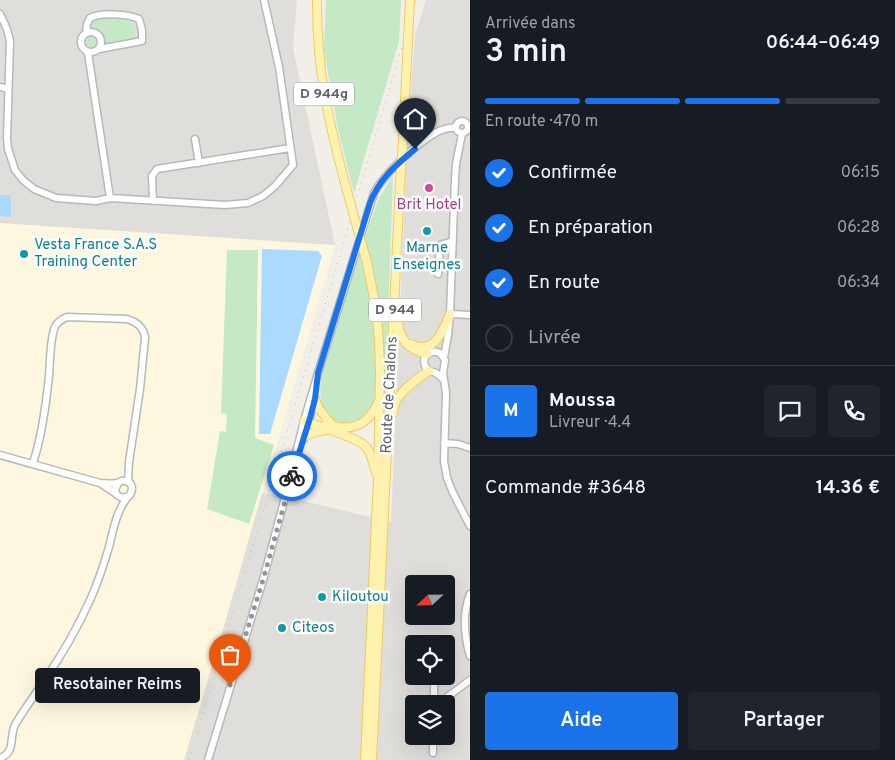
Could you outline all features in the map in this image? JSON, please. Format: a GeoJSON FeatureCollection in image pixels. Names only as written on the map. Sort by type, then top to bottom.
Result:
{"type":"FeatureCollection","features":[{"type":"Feature","properties":{"kind":"main road","name":"Route de Chalons"},"geometry":{"type":"LineString","coordinates":[[317,0],[325,96],[331,128],[367,263],[376,308],[380,342],[378,478],[365,760]]}},
{"type":"Feature","properties":{"kind":"main road","name":"Route de Chalons"},"geometry":{"type":"LineString","coordinates":[[372,760],[410,0]]}},
{"type":"Feature","properties":{"kind":"main road"},"geometry":{"type":"LineString","coordinates":[[398,253],[398,330],[406,344],[411,348],[418,352],[430,353]]}},
{"type":"Feature","properties":{"kind":"main road"},"geometry":{"type":"LineString","coordinates":[[402,337],[409,343],[419,347],[432,344],[443,330],[450,314]]}},
{"type":"Feature","properties":{"kind":"main road"},"geometry":{"type":"LineString","coordinates":[[388,437],[395,402],[401,394],[422,376],[432,372]]}},
{"type":"Feature","properties":{"kind":"main road"},"geometry":{"type":"LineString","coordinates":[[304,437],[330,428],[348,428],[364,422],[371,415],[380,398]]}},
{"type":"Feature","properties":{"kind":"main road"},"geometry":{"type":"LineString","coordinates":[[315,399],[330,428]]}},
{"type":"Feature","properties":{"kind":"main road"},"geometry":{"type":"LineString","coordinates":[[307,420],[330,428],[363,444],[370,454],[378,478]]}},
{"type":"Feature","properties":{"kind":"street"},"geometry":{"type":"LineString","coordinates":[[0,14],[9,35],[8,149],[15,170],[23,180],[34,189],[56,198],[96,201],[110,198],[225,205],[248,203],[263,196],[275,186],[293,165],[279,67],[264,0]]}},
{"type":"Feature","properties":{"kind":"street"},"geometry":{"type":"LineString","coordinates":[[86,33],[90,18],[96,15],[132,16],[139,19],[142,41],[99,49],[88,53],[82,49],[80,42],[82,36],[93,32],[99,36],[101,42],[99,49]]}},
{"type":"Feature","properties":{"kind":"street"},"geometry":{"type":"LineString","coordinates":[[88,53],[110,198]]}},
{"type":"Feature","properties":{"kind":"street"},"geometry":{"type":"LineString","coordinates":[[0,87],[8,89]]}},
{"type":"Feature","properties":{"kind":"street"},"geometry":{"type":"LineString","coordinates":[[456,128],[458,123],[463,121],[469,125],[467,132],[462,134]]}},
{"type":"Feature","properties":{"kind":"street"},"geometry":{"type":"LineString","coordinates":[[208,760],[263,580],[318,373],[374,192],[389,172],[423,141],[446,128],[456,128]]}},
{"type":"Feature","properties":{"kind":"street"},"geometry":{"type":"LineString","coordinates":[[456,128],[462,134]]}},
{"type":"Feature","properties":{"kind":"street"},"geometry":{"type":"LineString","coordinates":[[462,134],[456,164],[450,314],[443,368],[446,393],[444,461],[447,478],[470,526]]}},
{"type":"Feature","properties":{"kind":"street"},"geometry":{"type":"LineString","coordinates":[[195,139],[199,163]]}},
{"type":"Feature","properties":{"kind":"street"},"geometry":{"type":"LineString","coordinates":[[153,201],[152,176],[158,169],[290,148]]}},
{"type":"Feature","properties":{"kind":"street"},"geometry":{"type":"LineString","coordinates":[[438,274],[440,245],[453,241]]}},
{"type":"Feature","properties":{"kind":"street"},"geometry":{"type":"LineString","coordinates":[[450,314],[470,315]]}},
{"type":"Feature","properties":{"kind":"street"},"geometry":{"type":"LineString","coordinates":[[0,758],[9,752],[15,724],[63,652],[91,598],[118,513],[122,504],[131,495],[131,484],[128,482],[145,338],[145,333],[140,325],[132,320],[67,317],[62,319],[56,326],[52,337],[43,419],[33,463]]}},
{"type":"Feature","properties":{"kind":"street"},"geometry":{"type":"LineString","coordinates":[[444,380],[425,367],[424,359],[440,347],[448,335]]}},
{"type":"Feature","properties":{"kind":"street"},"geometry":{"type":"LineString","coordinates":[[430,353],[440,353],[444,357]]}},
{"type":"Feature","properties":{"kind":"street"},"geometry":{"type":"LineString","coordinates":[[432,372],[443,368]]}},
{"type":"Feature","properties":{"kind":"street"},"geometry":{"type":"LineString","coordinates":[[284,505],[304,437],[307,420],[315,399],[318,373]]}},
{"type":"Feature","properties":{"kind":"street"},"geometry":{"type":"LineString","coordinates":[[444,443],[458,444],[470,448]]}},
{"type":"Feature","properties":{"kind":"street"},"geometry":{"type":"LineString","coordinates":[[0,455],[100,483],[122,498],[127,498]]}},
{"type":"Feature","properties":{"kind":"street"},"geometry":{"type":"LineString","coordinates":[[115,493],[115,487],[118,482]]}},
{"type":"Feature","properties":{"kind":"street"},"geometry":{"type":"LineString","coordinates":[[100,483],[128,482]]}},
{"type":"Feature","properties":{"kind":"street"},"geometry":{"type":"LineString","coordinates":[[470,594],[465,613],[465,638],[470,656]]}},
{"type":"Feature","properties":{"kind":"street"},"geometry":{"type":"LineString","coordinates":[[450,695],[470,680]]}},
{"type":"Feature","properties":{"kind":"street"},"geometry":{"type":"LineString","coordinates":[[433,745],[433,753]]}},
{"type":"Feature","properties":{"kind":"shaded area"},"geometry":{"type":"Polygon","coordinates":[[[0,0],[297,0],[293,48],[335,245],[0,223],[0,0]]]}},
{"type":"Feature","properties":{"kind":"shaded area"},"geometry":{"type":"Polygon","coordinates":[[[426,0],[470,0],[470,760],[184,760],[262,493],[391,522],[407,147],[415,35],[426,0]]]}},
{"type":"Feature","properties":{"kind":"shaded area"},"geometry":{"type":"Polygon","coordinates":[[[0,223],[335,245],[184,760],[0,760],[0,223]]]}},
{"type":"Feature","properties":{"kind":"green space"},"geometry":{"type":"Polygon","coordinates":[[[326,0],[401,0],[399,41],[354,193],[338,129],[324,50],[326,0]]]}},
{"type":"Feature","properties":{"kind":"green space"},"geometry":{"type":"Polygon","coordinates":[[[97,19],[131,20],[134,30],[132,41],[103,47],[101,35],[90,29],[93,22],[97,19]]]}},
{"type":"Feature","properties":{"kind":"green space"},"geometry":{"type":"Polygon","coordinates":[[[90,34],[98,42],[90,50],[82,42],[90,34]]]}},
{"type":"Feature","properties":{"kind":"green space"},"geometry":{"type":"Polygon","coordinates":[[[393,176],[385,400],[360,419],[345,423],[332,420],[321,404],[320,379],[359,254],[379,198],[393,176]]]}},
{"type":"Feature","properties":{"kind":"green space"},"geometry":{"type":"Polygon","coordinates":[[[227,250],[258,250],[255,438],[274,445],[249,524],[207,509],[220,431],[226,432],[227,414],[221,413],[227,250]]]}},
{"type":"Feature","properties":{"kind":"water"},"geometry":{"type":"Polygon","coordinates":[[[0,195],[11,195],[11,217],[0,216],[0,195]]]}},
{"type":"Feature","properties":{"kind":"water"},"geometry":{"type":"Polygon","coordinates":[[[262,249],[318,251],[322,256],[270,434],[259,434],[262,249]]]}},
{"type":"Feature","properties":{"kind":"railway"},"geometry":{"type":"LineString","coordinates":[[189,760],[416,0]]}},
{"type":"Feature","properties":{"kind":"way so far"},"geometry":{"type":"LineString","coordinates":[[230,685],[263,580],[292,476]]}},
{"type":"Feature","properties":{"kind":"place","name":"Brit Hotel"},"geometry":{"type":"Point","coordinates":[429,188]}},
{"type":"Feature","properties":{"kind":"place","name":"Marne Enseignes"},"geometry":{"type":"Point","coordinates":[427,231]}},
{"type":"Feature","properties":{"kind":"place","name":"Vesta France S.A.S Training Center"},"geometry":{"type":"Point","coordinates":[24,254]}},
{"type":"Feature","properties":{"kind":"place","name":"Kiloutou"},"geometry":{"type":"Point","coordinates":[322,597]}},
{"type":"Feature","properties":{"kind":"place","name":"Citeos"},"geometry":{"type":"Point","coordinates":[282,628]}},
{"type":"Feature","properties":{"kind":"place","name":"Resotainer Reims"},"geometry":{"type":"Point","coordinates":[230,685]}},
{"type":"Feature","properties":{"kind":"route"},"geometry":{"type":"LineString","coordinates":[[292,476],[315,399],[318,373],[374,192],[396,165],[415,149]]}}]}
